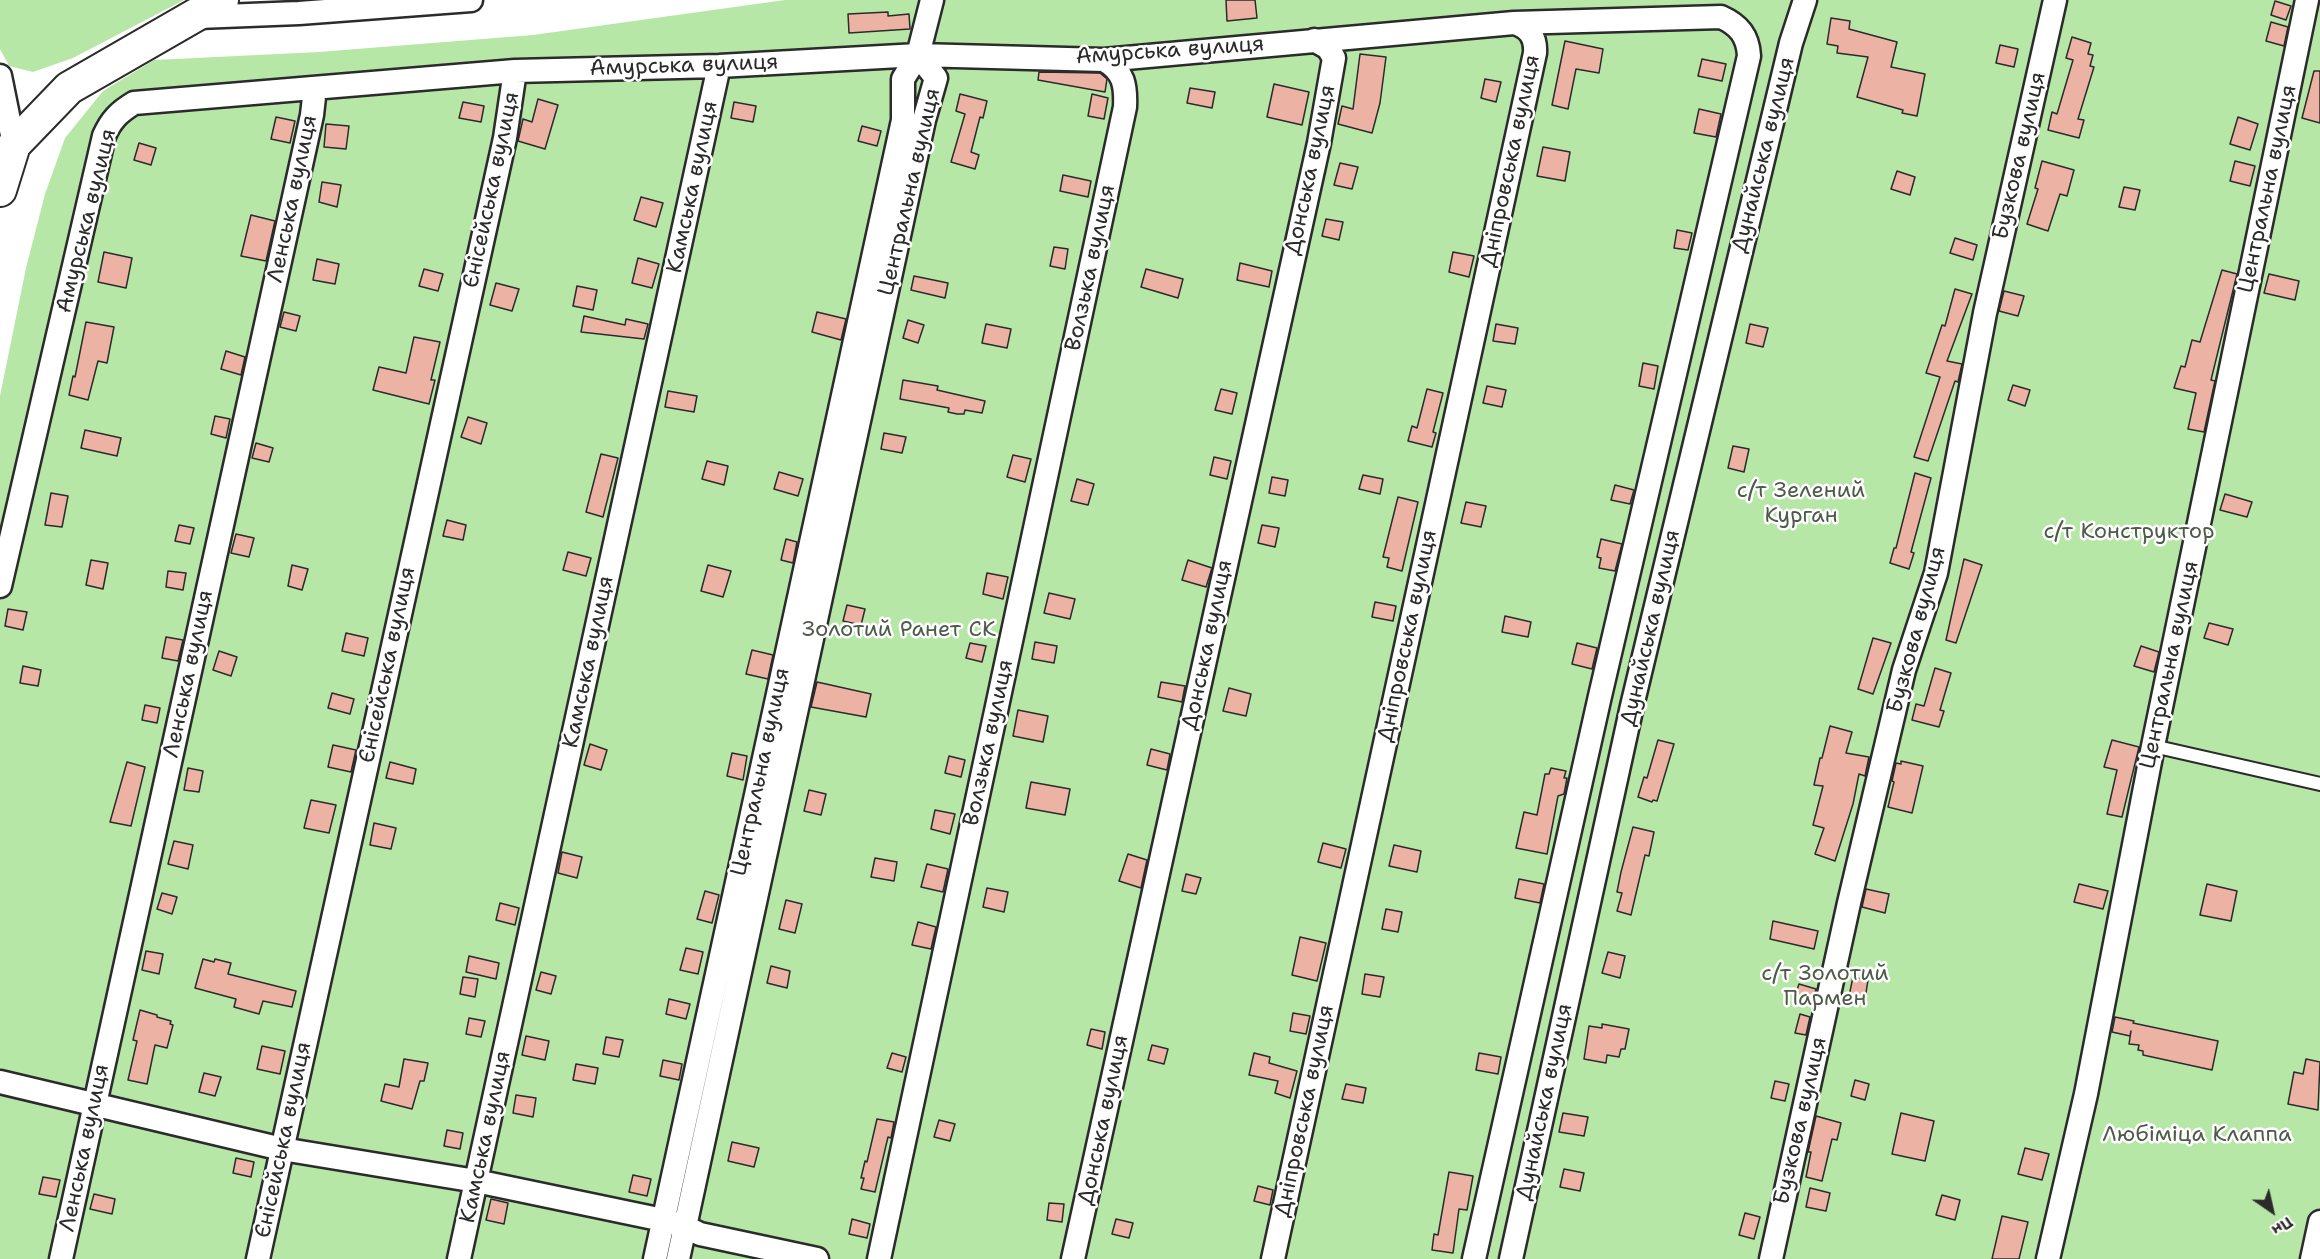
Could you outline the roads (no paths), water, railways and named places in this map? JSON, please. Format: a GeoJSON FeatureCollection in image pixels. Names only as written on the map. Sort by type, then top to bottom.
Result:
{"type":"FeatureCollection","features":[{"type":"Feature","properties":{"kind":"street"},"geometry":{"type":"LineString","coordinates":[[0,190],[14,146],[69,88],[222,0]]}},
{"type":"Feature","properties":{"kind":"street"},"geometry":{"type":"LineString","coordinates":[[190,17],[299,13],[471,0]]}},
{"type":"Feature","properties":{"kind":"street"},"geometry":{"type":"LineString","coordinates":[[918,55],[932,0]]}},
{"type":"Feature","properties":{"kind":"street","name":"Дунайська вулиця"},"geometry":{"type":"LineString","coordinates":[[1511,1259],[1632,706],[1791,43],[1805,0]]}},
{"type":"Feature","properties":{"kind":"street","name":"Бузкова вулиця"},"geometry":{"type":"LineString","coordinates":[[1771,1259],[1849,903],[1904,670],[1936,573],[1985,313],[2055,0]]}},
{"type":"Feature","properties":{"kind":"street","name":"Центральна вулиця"},"geometry":{"type":"LineString","coordinates":[[2048,1259],[2086,1094],[2153,746],[2307,0]]}},
{"type":"Feature","properties":{"kind":"street","name":"Амурська вулиця"},"geometry":{"type":"LineString","coordinates":[[0,586],[104,136],[110,122],[121,111],[134,104],[515,71],[719,66],[918,55],[1104,60],[1514,23],[1721,17],[1739,27]]}},
{"type":"Feature","properties":{"kind":"street","name":"Дніпровська вулиця"},"geometry":{"type":"LineString","coordinates":[[1273,1259],[1535,53],[1533,37],[1522,25],[1514,23]]}},
{"type":"Feature","properties":{"kind":"street","name":"Дунайська вулиця"},"geometry":{"type":"LineString","coordinates":[[1474,1259],[1597,708],[1749,56],[1745,36],[1739,27]]}},
{"type":"Feature","properties":{"kind":"street","name":"Донська вулиця"},"geometry":{"type":"LineString","coordinates":[[1073,1259],[1318,143],[1334,58],[1328,48],[1314,40]]}},
{"type":"Feature","properties":{"kind":"street","name":"Центральна вулиця"},"geometry":{"type":"LineString","coordinates":[[654,1259],[903,120],[903,79],[918,55],[936,78],[919,143],[678,1259]]}},
{"type":"Feature","properties":{"kind":"street","name":"Волзька вулиця"},"geometry":{"type":"LineString","coordinates":[[879,1259],[1125,107],[1126,92],[1123,77],[1115,66],[1104,60]]}},
{"type":"Feature","properties":{"kind":"street","name":"Камська вулиця"},"geometry":{"type":"LineString","coordinates":[[459,1259],[719,66]]}},
{"type":"Feature","properties":{"kind":"street","name":"Єнісейська вулиця"},"geometry":{"type":"LineString","coordinates":[[258,1259],[505,138],[515,71]]}},
{"type":"Feature","properties":{"kind":"street"},"geometry":{"type":"LineString","coordinates":[[0,76],[14,146]]}},
{"type":"Feature","properties":{"kind":"street","name":"Ленська вулиця"},"geometry":{"type":"LineString","coordinates":[[61,1259],[309,127],[315,88]]}},
{"type":"Feature","properties":{"kind":"street"},"geometry":{"type":"LineString","coordinates":[[0,1082],[282,1149],[477,1181],[663,1220],[684,1226],[700,1234],[817,1259]]}},
{"type":"Feature","properties":{"kind":"street"},"geometry":{"type":"LineString","coordinates":[[2312,1259],[2320,1222]]}},
{"type":"Feature","properties":{"kind":"lane"},"geometry":{"type":"LineString","coordinates":[[2153,746],[2320,784]]}},
{"type":"Feature","properties":{"kind":"park label","name":"с/т Зелений Курган"},"geometry":{"type":"Point","coordinates":[1801,504]}},
{"type":"Feature","properties":{"kind":"park label","name":"с/т Конструктор"},"geometry":{"type":"Point","coordinates":[2129,532]}},
{"type":"Feature","properties":{"kind":"park label","name":"Золотий Ранет СК"},"geometry":{"type":"Point","coordinates":[899,630]}},
{"type":"Feature","properties":{"kind":"park label","name":"с/т Золотий Пармен"},"geometry":{"type":"Point","coordinates":[1825,986]}},
{"type":"Feature","properties":{"kind":"park label","name":"Любіміца Клаппа"},"geometry":{"type":"Point","coordinates":[2197,1135]}}]}
